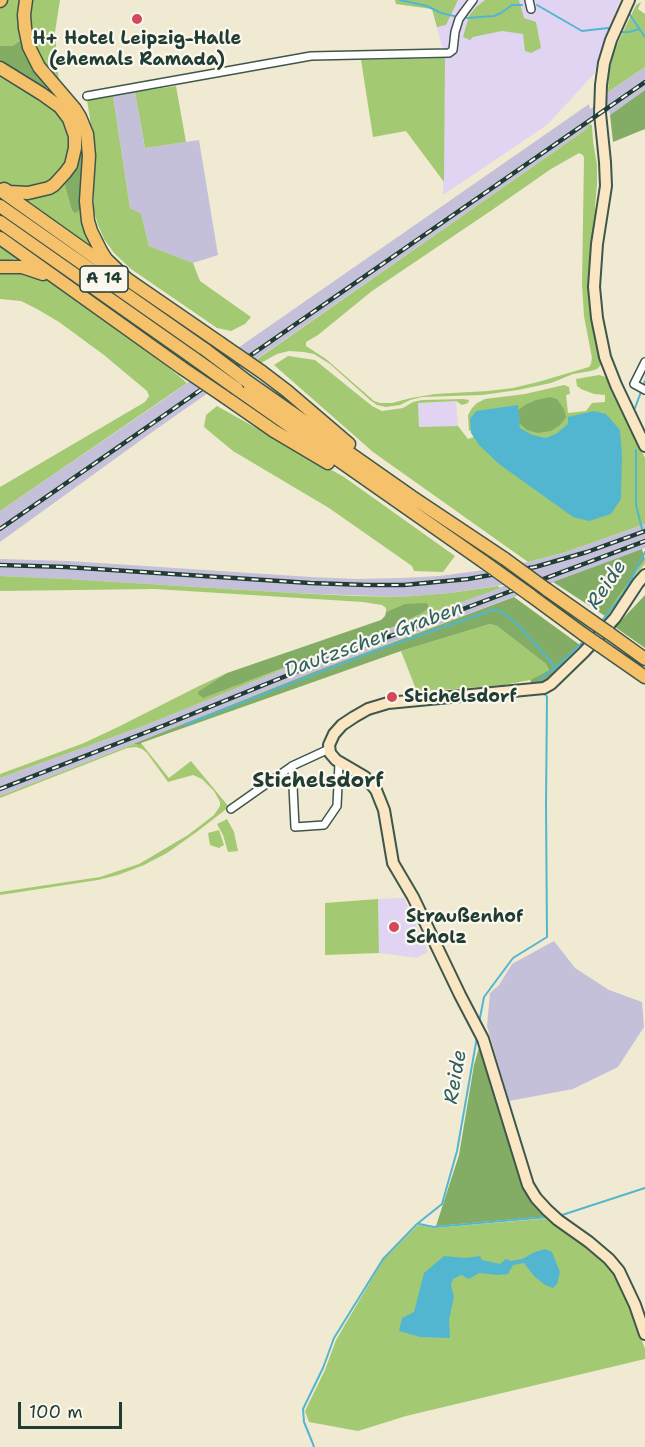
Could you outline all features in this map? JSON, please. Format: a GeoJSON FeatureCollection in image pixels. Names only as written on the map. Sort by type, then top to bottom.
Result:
{"type":"FeatureCollection","features":[{"type":"Feature","properties":{"kind":"highway"},"geometry":{"type":"LineString","coordinates":[[27,0],[24,15],[29,47],[39,67],[75,109],[87,134],[89,156],[86,201],[91,231],[106,259],[129,281]]}},
{"type":"Feature","properties":{"kind":"highway"},"geometry":{"type":"LineString","coordinates":[[0,68],[60,107],[69,119],[75,136],[75,148],[71,165],[49,188],[28,193],[0,189]]}},
{"type":"Feature","properties":{"kind":"highway"},"geometry":{"type":"LineString","coordinates":[[0,189],[262,372],[412,497]]}},
{"type":"Feature","properties":{"kind":"highway","name":"A 14"},"geometry":{"type":"LineString","coordinates":[[0,206],[645,659]]}},
{"type":"Feature","properties":{"kind":"highway","name":"A 14"},"geometry":{"type":"LineString","coordinates":[[0,222],[645,677]]}},
{"type":"Feature","properties":{"kind":"highway"},"geometry":{"type":"LineString","coordinates":[[0,238],[182,368],[289,440],[332,465],[370,483]]}},
{"type":"Feature","properties":{"kind":"highway"},"geometry":{"type":"LineString","coordinates":[[0,267],[31,269],[76,292]]}},
{"type":"Feature","properties":{"kind":"street"},"geometry":{"type":"LineString","coordinates":[[87,96],[311,56],[449,53],[453,50],[459,19],[473,0]]}},
{"type":"Feature","properties":{"kind":"street"},"geometry":{"type":"LineString","coordinates":[[529,0],[531,9]]}},
{"type":"Feature","properties":{"kind":"street"},"geometry":{"type":"LineString","coordinates":[[629,1],[614,33],[604,63],[600,122],[606,177],[595,262],[594,297],[600,337],[609,369],[645,446]]}},
{"type":"Feature","properties":{"kind":"street"},"geometry":{"type":"LineString","coordinates":[[643,389],[634,384],[645,362]]}},
{"type":"Feature","properties":{"kind":"street"},"geometry":{"type":"LineString","coordinates":[[645,575],[615,618],[584,652],[544,688],[388,703],[368,709],[342,725],[330,741],[329,749],[332,757],[365,777],[376,790],[384,810],[393,863],[413,897],[478,1030],[528,1185],[547,1210],[609,1259],[619,1271],[635,1305],[645,1334]]}},
{"type":"Feature","properties":{"kind":"street"},"geometry":{"type":"LineString","coordinates":[[231,809],[292,766],[329,749]]}},
{"type":"Feature","properties":{"kind":"street"},"geometry":{"type":"LineString","coordinates":[[292,766],[295,827],[324,825],[331,815],[337,806],[339,763]]}},
{"type":"Feature","properties":{"kind":"shaded area"},"geometry":{"type":"Polygon","coordinates":[[[395,0],[620,0],[605,37],[594,74],[547,125],[443,195],[445,58],[432,9],[396,4],[395,0]]]}},
{"type":"Feature","properties":{"kind":"shaded area"},"geometry":{"type":"Polygon","coordinates":[[[645,67],[645,90],[610,115],[609,111],[588,125],[588,128],[155,430],[0,542],[0,511],[589,104],[590,109],[608,97],[608,92],[645,67]]]}},
{"type":"Feature","properties":{"kind":"shaded area"},"geometry":{"type":"Polygon","coordinates":[[[135,92],[145,148],[199,140],[218,255],[193,263],[149,246],[141,215],[130,208],[113,96],[135,92]]]}},
{"type":"Feature","properties":{"kind":"shaded area"},"geometry":{"type":"Polygon","coordinates":[[[456,401],[458,426],[419,428],[418,403],[456,401]]]}},
{"type":"Feature","properties":{"kind":"shaded area"},"geometry":{"type":"Polygon","coordinates":[[[645,524],[645,548],[398,640],[0,796],[0,778],[146,725],[304,661],[509,584],[450,593],[400,597],[293,593],[0,576],[0,559],[70,561],[357,579],[439,576],[528,562],[566,552],[645,524]]]}},
{"type":"Feature","properties":{"kind":"shaded area"},"geometry":{"type":"Polygon","coordinates":[[[404,898],[428,952],[417,958],[379,953],[378,899],[404,898]]]}},
{"type":"Feature","properties":{"kind":"shaded area"},"geometry":{"type":"Polygon","coordinates":[[[554,941],[575,968],[609,990],[642,1002],[644,1027],[618,1067],[573,1089],[509,1101],[487,1026],[490,993],[499,985],[512,964],[554,941]]]}},
{"type":"Feature","properties":{"kind":"green space"},"geometry":{"type":"Polygon","coordinates":[[[6,0],[24,0],[25,41],[21,40],[12,46],[0,46],[0,6],[6,0]]]}},
{"type":"Feature","properties":{"kind":"green space"},"geometry":{"type":"Polygon","coordinates":[[[32,0],[60,0],[55,32],[59,85],[33,47],[29,19],[32,0]]]}},
{"type":"Feature","properties":{"kind":"green space"},"geometry":{"type":"Polygon","coordinates":[[[395,0],[458,0],[446,25],[437,27],[432,9],[396,4],[395,0]]]}},
{"type":"Feature","properties":{"kind":"green space"},"geometry":{"type":"Polygon","coordinates":[[[485,0],[519,0],[524,18],[536,22],[541,48],[531,53],[525,51],[523,34],[502,31],[473,37],[470,40],[463,37],[469,16],[485,0]]]}},
{"type":"Feature","properties":{"kind":"green space"},"geometry":{"type":"Polygon","coordinates":[[[641,2],[638,9],[645,14],[645,67],[608,92],[613,53],[636,5],[641,2]]]}},
{"type":"Feature","properties":{"kind":"green space"},"geometry":{"type":"Polygon","coordinates":[[[21,40],[48,87],[41,89],[0,64],[0,46],[12,46],[21,40]]]}},
{"type":"Feature","properties":{"kind":"green space"},"geometry":{"type":"Polygon","coordinates":[[[445,58],[444,182],[406,131],[373,137],[361,60],[445,58]]]}},
{"type":"Feature","properties":{"kind":"green space"},"geometry":{"type":"Polygon","coordinates":[[[0,73],[42,98],[63,116],[73,147],[68,160],[52,182],[19,189],[0,182],[0,73]]]}},
{"type":"Feature","properties":{"kind":"green space"},"geometry":{"type":"Polygon","coordinates":[[[176,86],[186,142],[145,148],[135,92],[176,86]]]}},
{"type":"Feature","properties":{"kind":"green space"},"geometry":{"type":"Polygon","coordinates":[[[645,90],[645,129],[613,142],[610,115],[645,90]]]}},
{"type":"Feature","properties":{"kind":"green space"},"geometry":{"type":"Polygon","coordinates":[[[113,96],[130,208],[141,214],[149,246],[193,263],[200,281],[251,317],[245,324],[231,331],[217,328],[131,269],[114,253],[104,239],[94,211],[93,139],[87,100],[113,96]]]}},
{"type":"Feature","properties":{"kind":"green space"},"geometry":{"type":"Polygon","coordinates":[[[588,125],[592,126],[597,165],[595,206],[602,360],[597,369],[518,390],[482,395],[422,397],[400,405],[386,407],[370,400],[330,364],[314,354],[289,351],[277,354],[261,363],[256,360],[588,128],[588,125]],[[579,153],[551,169],[372,291],[306,342],[306,346],[326,359],[374,401],[380,403],[392,403],[435,394],[513,388],[589,367],[592,358],[584,316],[582,284],[583,155],[579,153]]]}},
{"type":"Feature","properties":{"kind":"green space"},"geometry":{"type":"Polygon","coordinates":[[[80,147],[83,150],[80,188],[84,190],[84,207],[75,213],[72,210],[65,185],[80,147]]]}},
{"type":"Feature","properties":{"kind":"green space"},"geometry":{"type":"Polygon","coordinates":[[[67,176],[84,207],[99,255],[19,198],[67,176]]]}},
{"type":"Feature","properties":{"kind":"green space"},"geometry":{"type":"Polygon","coordinates":[[[0,211],[204,354],[199,357],[0,217],[0,211]]]}},
{"type":"Feature","properties":{"kind":"green space"},"geometry":{"type":"Polygon","coordinates":[[[0,231],[189,364],[186,365],[0,235],[0,231]]]}},
{"type":"Feature","properties":{"kind":"green space"},"geometry":{"type":"Polygon","coordinates":[[[0,243],[22,258],[0,261],[0,243]]]}},
{"type":"Feature","properties":{"kind":"green space"},"geometry":{"type":"Polygon","coordinates":[[[12,268],[45,277],[165,360],[167,366],[187,383],[0,511],[0,487],[145,402],[149,396],[147,391],[104,355],[59,322],[21,301],[0,299],[0,269],[12,268]]]}},
{"type":"Feature","properties":{"kind":"green space"},"geometry":{"type":"Polygon","coordinates":[[[288,356],[315,360],[372,406],[382,411],[403,408],[422,400],[469,400],[468,403],[462,405],[456,401],[418,403],[419,427],[458,426],[468,439],[476,436],[574,515],[563,430],[543,440],[528,437],[520,429],[517,410],[469,431],[468,415],[477,403],[485,399],[525,394],[564,385],[569,387],[570,394],[566,395],[568,413],[586,411],[592,403],[605,402],[605,395],[581,389],[577,386],[576,379],[599,375],[606,377],[645,458],[645,524],[566,552],[528,562],[373,452],[274,365],[288,356]]]}},
{"type":"Feature","properties":{"kind":"green space"},"geometry":{"type":"Polygon","coordinates":[[[550,397],[557,399],[564,409],[566,417],[560,425],[551,431],[538,433],[527,430],[518,422],[517,411],[536,400],[550,397]]]}},
{"type":"Feature","properties":{"kind":"green space"},"geometry":{"type":"Polygon","coordinates":[[[217,406],[344,477],[455,556],[443,572],[414,571],[412,566],[329,508],[233,451],[204,427],[206,415],[217,406]]]}},
{"type":"Feature","properties":{"kind":"green space"},"geometry":{"type":"Polygon","coordinates":[[[642,549],[645,559],[605,616],[553,582],[642,549]]]}},
{"type":"Feature","properties":{"kind":"green space"},"geometry":{"type":"Polygon","coordinates":[[[645,559],[645,564],[608,618],[605,616],[645,559]]]}},
{"type":"Feature","properties":{"kind":"green space"},"geometry":{"type":"Polygon","coordinates":[[[0,576],[356,596],[400,597],[498,586],[500,588],[396,626],[429,607],[404,604],[386,612],[386,608],[382,605],[363,602],[155,589],[0,591],[0,576]]]}},
{"type":"Feature","properties":{"kind":"green space"},"geometry":{"type":"Polygon","coordinates":[[[542,591],[590,625],[587,629],[536,593],[542,591]]]}},
{"type":"Feature","properties":{"kind":"green space"},"geometry":{"type":"Polygon","coordinates":[[[645,595],[645,648],[615,627],[645,595]]]}},
{"type":"Feature","properties":{"kind":"green space"},"geometry":{"type":"Polygon","coordinates":[[[514,597],[580,645],[542,682],[532,683],[530,680],[549,670],[546,664],[497,626],[490,624],[401,651],[140,745],[133,744],[314,672],[514,597]]]}},
{"type":"Feature","properties":{"kind":"green space"},"geometry":{"type":"Polygon","coordinates":[[[427,603],[429,608],[396,626],[203,698],[198,694],[199,691],[227,673],[381,620],[386,612],[404,604],[427,603]]]}},
{"type":"Feature","properties":{"kind":"green space"},"geometry":{"type":"Polygon","coordinates":[[[490,624],[497,626],[546,664],[549,670],[530,680],[504,685],[417,692],[401,651],[490,624]]]}},
{"type":"Feature","properties":{"kind":"green space"},"geometry":{"type":"Polygon","coordinates":[[[304,661],[146,725],[0,778],[0,774],[84,743],[227,673],[200,691],[199,694],[204,697],[304,661]]]}},
{"type":"Feature","properties":{"kind":"green space"},"geometry":{"type":"Polygon","coordinates":[[[141,743],[169,778],[191,761],[229,807],[167,853],[118,875],[0,895],[0,892],[100,877],[139,864],[188,835],[214,815],[220,802],[214,791],[202,779],[193,775],[168,782],[147,753],[136,747],[127,748],[0,798],[0,796],[133,744],[141,743]]]}},
{"type":"Feature","properties":{"kind":"green space"},"geometry":{"type":"Polygon","coordinates":[[[227,819],[234,832],[238,851],[228,852],[217,824],[227,819]]]}},
{"type":"Feature","properties":{"kind":"green space"},"geometry":{"type":"Polygon","coordinates":[[[219,830],[224,845],[219,848],[210,845],[208,833],[219,830]]]}},
{"type":"Feature","properties":{"kind":"green space"},"geometry":{"type":"Polygon","coordinates":[[[378,899],[379,953],[325,955],[325,903],[378,899]]]}},
{"type":"Feature","properties":{"kind":"green space"},"geometry":{"type":"Polygon","coordinates":[[[480,1044],[525,1183],[551,1216],[436,1226],[459,1155],[474,1065],[480,1044]]]}},
{"type":"Feature","properties":{"kind":"green space"},"geometry":{"type":"Polygon","coordinates":[[[552,1218],[606,1262],[623,1286],[645,1349],[645,1359],[406,1416],[358,1431],[309,1422],[305,1411],[325,1370],[336,1340],[383,1260],[418,1225],[434,1228],[552,1218]]]}},
{"type":"Feature","properties":{"kind":"water"},"geometry":{"type":"Polygon","coordinates":[[[518,405],[520,428],[532,435],[546,438],[556,434],[568,424],[568,417],[594,411],[606,414],[620,430],[621,499],[611,514],[589,521],[573,517],[499,464],[479,445],[471,433],[470,419],[476,411],[518,405]]]}},
{"type":"Feature","properties":{"kind":"water"},"geometry":{"type":"Polygon","coordinates":[[[545,1249],[552,1252],[560,1272],[557,1284],[553,1288],[534,1276],[524,1263],[513,1265],[508,1274],[479,1273],[469,1279],[461,1275],[453,1279],[451,1285],[454,1297],[449,1320],[450,1338],[420,1337],[399,1331],[402,1318],[414,1312],[424,1273],[444,1256],[465,1258],[480,1256],[482,1260],[500,1264],[506,1259],[511,1261],[522,1259],[545,1249]]]}},
{"type":"Feature","properties":{"kind":"waterway"},"geometry":{"type":"LineString","coordinates":[[400,0],[427,6],[454,16]]}},
{"type":"Feature","properties":{"kind":"waterway"},"geometry":{"type":"LineString","coordinates":[[467,18],[494,16],[512,5],[522,5]]}},
{"type":"Feature","properties":{"kind":"waterway"},"geometry":{"type":"LineString","coordinates":[[537,5],[582,31],[611,29]]}},
{"type":"Feature","properties":{"kind":"waterway","name":"Reide"},"geometry":{"type":"LineString","coordinates":[[628,12],[645,37]]}},
{"type":"Feature","properties":{"kind":"waterway"},"geometry":{"type":"LineString","coordinates":[[619,32],[639,29]]}},
{"type":"Feature","properties":{"kind":"waterway","name":"Reide"},"geometry":{"type":"LineString","coordinates":[[635,408],[645,381]]}},
{"type":"Feature","properties":{"kind":"waterway","name":"Reide"},"geometry":{"type":"LineString","coordinates":[[636,450],[636,505],[642,529]]}},
{"type":"Feature","properties":{"kind":"waterway","name":"Reide"},"geometry":{"type":"LineString","coordinates":[[600,623],[623,594],[645,552]]}},
{"type":"Feature","properties":{"kind":"waterway","name":"Dautzscher Graben"},"geometry":{"type":"LineString","coordinates":[[184,725],[380,649],[493,610],[501,611],[518,625],[552,663],[554,669]]}},
{"type":"Feature","properties":{"kind":"waterway","name":"Reide"},"geometry":{"type":"LineString","coordinates":[[539,683],[584,641]]}},
{"type":"Feature","properties":{"kind":"waterway","name":"Reide"},"geometry":{"type":"LineString","coordinates":[[479,1023],[484,997],[513,958],[547,937],[547,697],[541,693]]}},
{"type":"Feature","properties":{"kind":"waterway","name":"Reide"},"geometry":{"type":"LineString","coordinates":[[314,1447],[304,1422],[303,1409],[323,1368],[334,1338],[383,1259],[417,1224],[442,1204],[457,1151],[477,1037]]}},
{"type":"Feature","properties":{"kind":"waterway"},"geometry":{"type":"LineString","coordinates":[[559,1216],[645,1188]]}},
{"type":"Feature","properties":{"kind":"waterway"},"geometry":{"type":"LineString","coordinates":[[419,1224],[434,1227],[548,1217]]}},
{"type":"Feature","properties":{"kind":"railway"},"geometry":{"type":"LineString","coordinates":[[0,529],[645,82]]}},
{"type":"Feature","properties":{"kind":"railway"},"geometry":{"type":"LineString","coordinates":[[0,565],[66,567],[310,583],[404,585],[468,579],[535,567],[587,552],[645,531]]}},
{"type":"Feature","properties":{"kind":"railway"},"geometry":{"type":"LineString","coordinates":[[0,789],[313,665],[645,541]]}},
{"type":"Feature","properties":{"kind":"place","name":"H+ Hotel Leipzig-Halle (ehemals Ramada)"},"geometry":{"type":"Point","coordinates":[137,19]}},
{"type":"Feature","properties":{"kind":"place","name":"Stichelsdorf"},"geometry":{"type":"Point","coordinates":[392,697]}},
{"type":"Feature","properties":{"kind":"place","name":"Straußenhof Scholz"},"geometry":{"type":"Point","coordinates":[394,927]}},
{"type":"Feature","properties":{"kind":"district","name":"Stichelsdorf"},"geometry":{"type":"Point","coordinates":[318,782]}}]}
